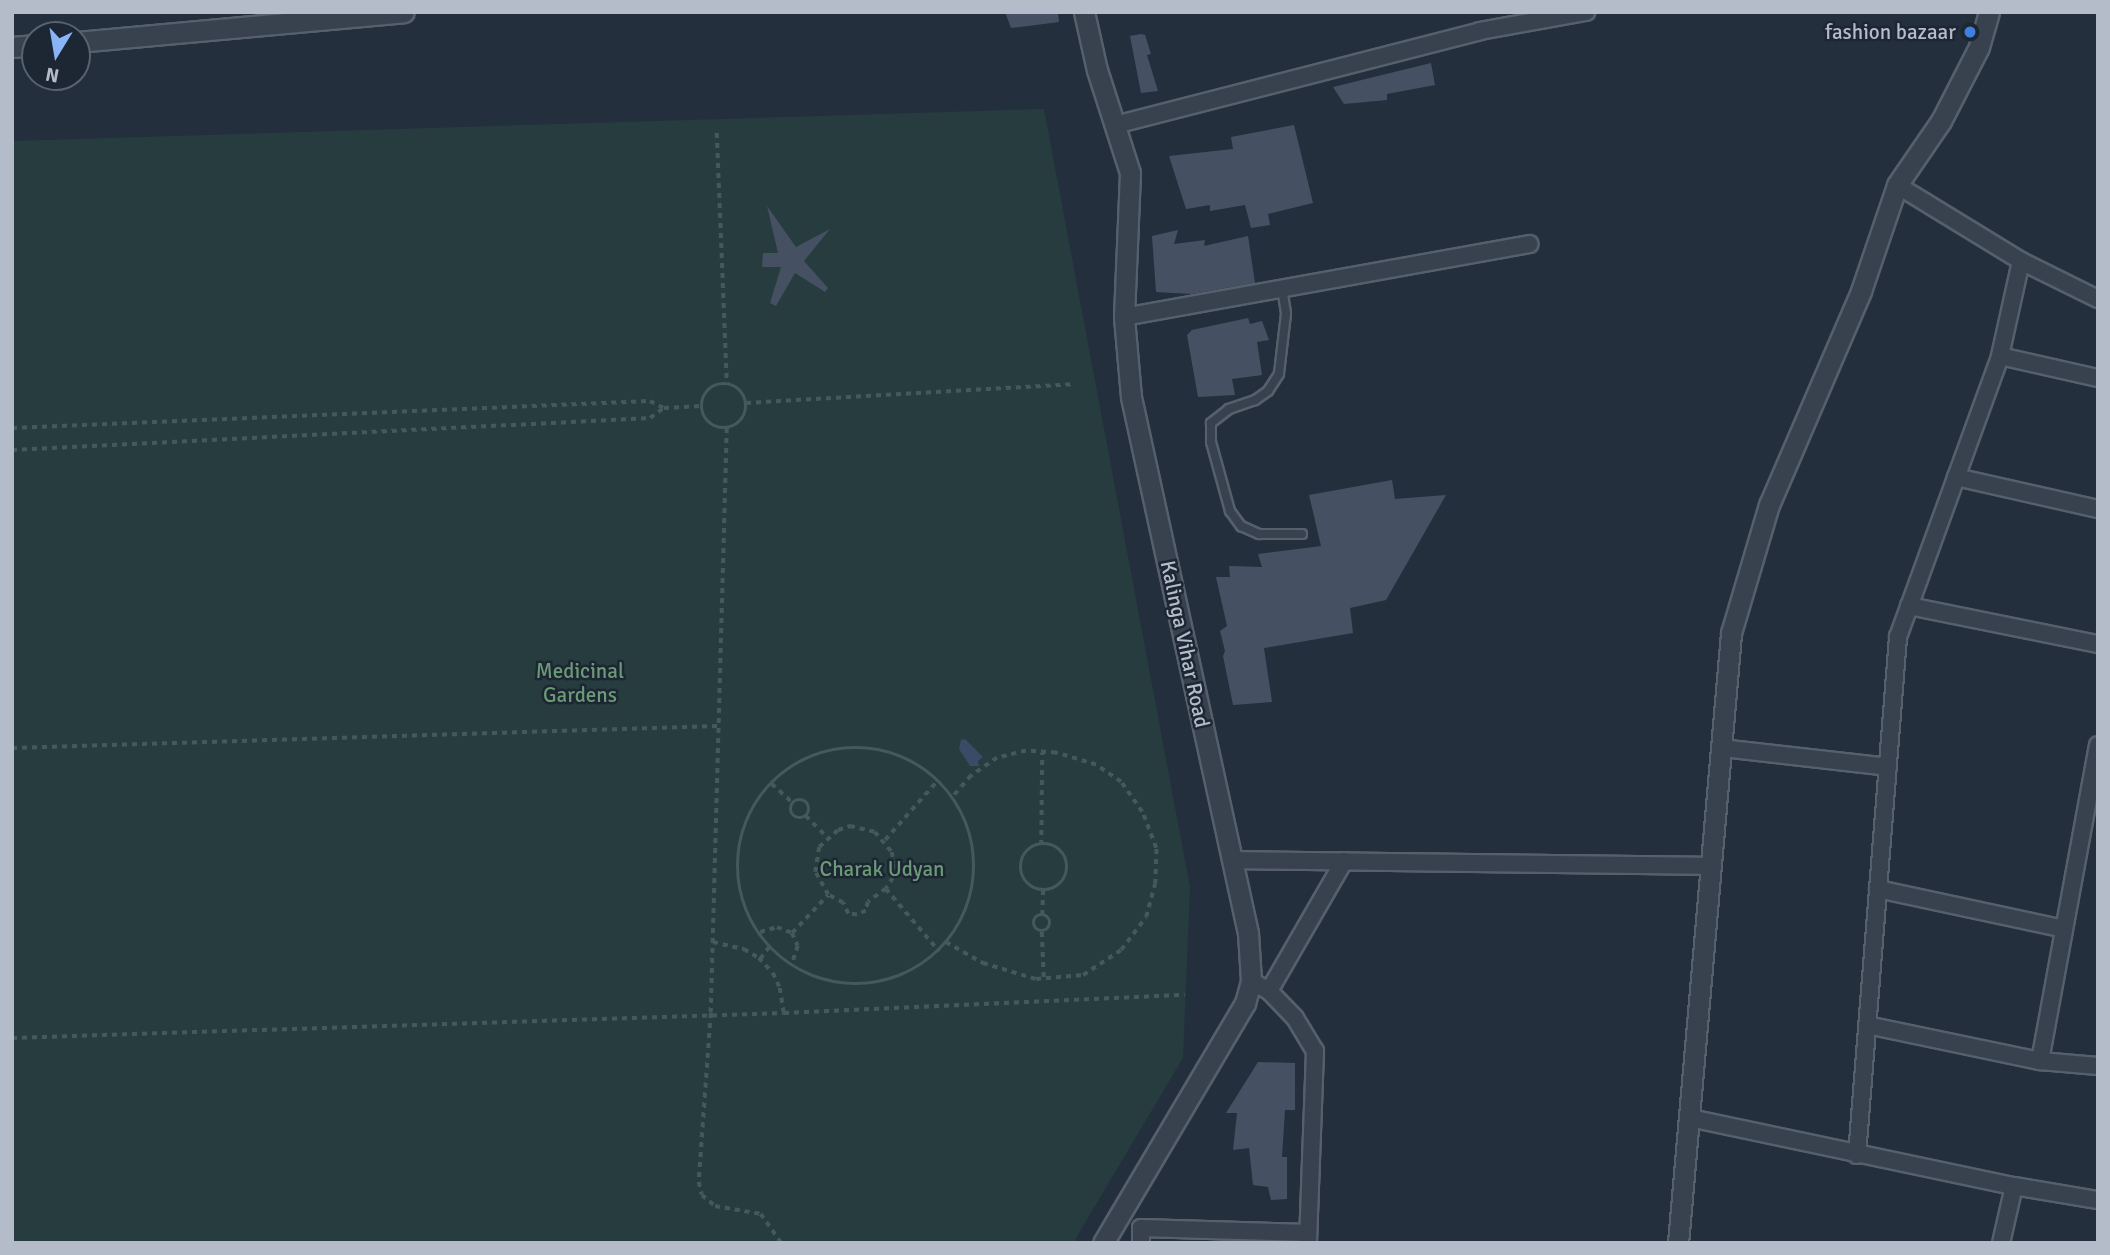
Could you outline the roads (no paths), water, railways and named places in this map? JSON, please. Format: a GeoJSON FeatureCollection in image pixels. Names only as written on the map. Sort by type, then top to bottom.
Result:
{"type":"FeatureCollection","features":[{"type":"Feature","properties":{"kind":"street"},"geometry":{"type":"LineString","coordinates":[[91,41],[404,12]]}},
{"type":"Feature","properties":{"kind":"street","name":"Kalinga Vihar Road"},"geometry":{"type":"LineString","coordinates":[[1084,12],[1130,173],[1124,317],[1131,397],[1248,933],[1251,981],[1245,1003],[1103,1243]]}},
{"type":"Feature","properties":{"kind":"street"},"geometry":{"type":"LineString","coordinates":[[1115,125],[1480,32],[1586,12]]}},
{"type":"Feature","properties":{"kind":"street"},"geometry":{"type":"LineString","coordinates":[[1678,1243],[1731,633],[1769,505],[1861,291],[1897,185],[1941,121],[1979,47],[1989,12]]}},
{"type":"Feature","properties":{"kind":"street"},"geometry":{"type":"LineString","coordinates":[[1897,185],[2021,261],[2098,299]]}},
{"type":"Feature","properties":{"kind":"street"},"geometry":{"type":"LineString","coordinates":[[1124,317],[1529,244]]}},
{"type":"Feature","properties":{"kind":"street"},"geometry":{"type":"LineString","coordinates":[[1857,1155],[1898,638],[2000,356],[2021,261]]}},
{"type":"Feature","properties":{"kind":"street"},"geometry":{"type":"LineString","coordinates":[[2000,356],[2098,378]]}},
{"type":"Feature","properties":{"kind":"street"},"geometry":{"type":"LineString","coordinates":[[1956,477],[2098,509]]}},
{"type":"Feature","properties":{"kind":"street"},"geometry":{"type":"LineString","coordinates":[[1909,606],[2098,645]]}},
{"type":"Feature","properties":{"kind":"street"},"geometry":{"type":"LineString","coordinates":[[2040,1061],[2098,745]]}},
{"type":"Feature","properties":{"kind":"street"},"geometry":{"type":"LineString","coordinates":[[1722,748],[1888,766]]}},
{"type":"Feature","properties":{"kind":"street"},"geometry":{"type":"LineString","coordinates":[[1232,860],[1712,866]]}},
{"type":"Feature","properties":{"kind":"street"},"geometry":{"type":"LineString","coordinates":[[1269,991],[1344,861]]}},
{"type":"Feature","properties":{"kind":"street"},"geometry":{"type":"LineString","coordinates":[[1878,889],[2064,929]]}},
{"type":"Feature","properties":{"kind":"street"},"geometry":{"type":"LineString","coordinates":[[1141,1243],[1141,1228],[1308,1238],[1315,1051],[1295,1018],[1269,991],[1251,981]]}},
{"type":"Feature","properties":{"kind":"street"},"geometry":{"type":"LineString","coordinates":[[1867,1025],[2040,1061],[2098,1066]]}},
{"type":"Feature","properties":{"kind":"street"},"geometry":{"type":"LineString","coordinates":[[1689,1118],[1857,1155],[2098,1200]]}},
{"type":"Feature","properties":{"kind":"street"},"geometry":{"type":"LineString","coordinates":[[2001,1243],[2014,1186]]}},
{"type":"Feature","properties":{"kind":"lane"},"geometry":{"type":"LineString","coordinates":[[1282,288],[1286,314],[1279,374],[1268,391],[1255,400],[1229,409],[1211,423],[1211,442],[1230,511],[1241,526],[1259,534],[1302,534]]}},
{"type":"Feature","properties":{"kind":"water"},"geometry":{"type":"Polygon","coordinates":[[[965,739],[983,757],[978,761],[979,766],[970,766],[959,749],[961,740],[965,739]]]}},
{"type":"Feature","properties":{"kind":"place","name":"fashion bazaar"},"geometry":{"type":"Point","coordinates":[1970,32]}},
{"type":"Feature","properties":{"kind":"park label","name":"Medicinal Gardens"},"geometry":{"type":"Point","coordinates":[580,683]}},
{"type":"Feature","properties":{"kind":"park label","name":"Charak Udyan"},"geometry":{"type":"Point","coordinates":[882,869]}}]}
